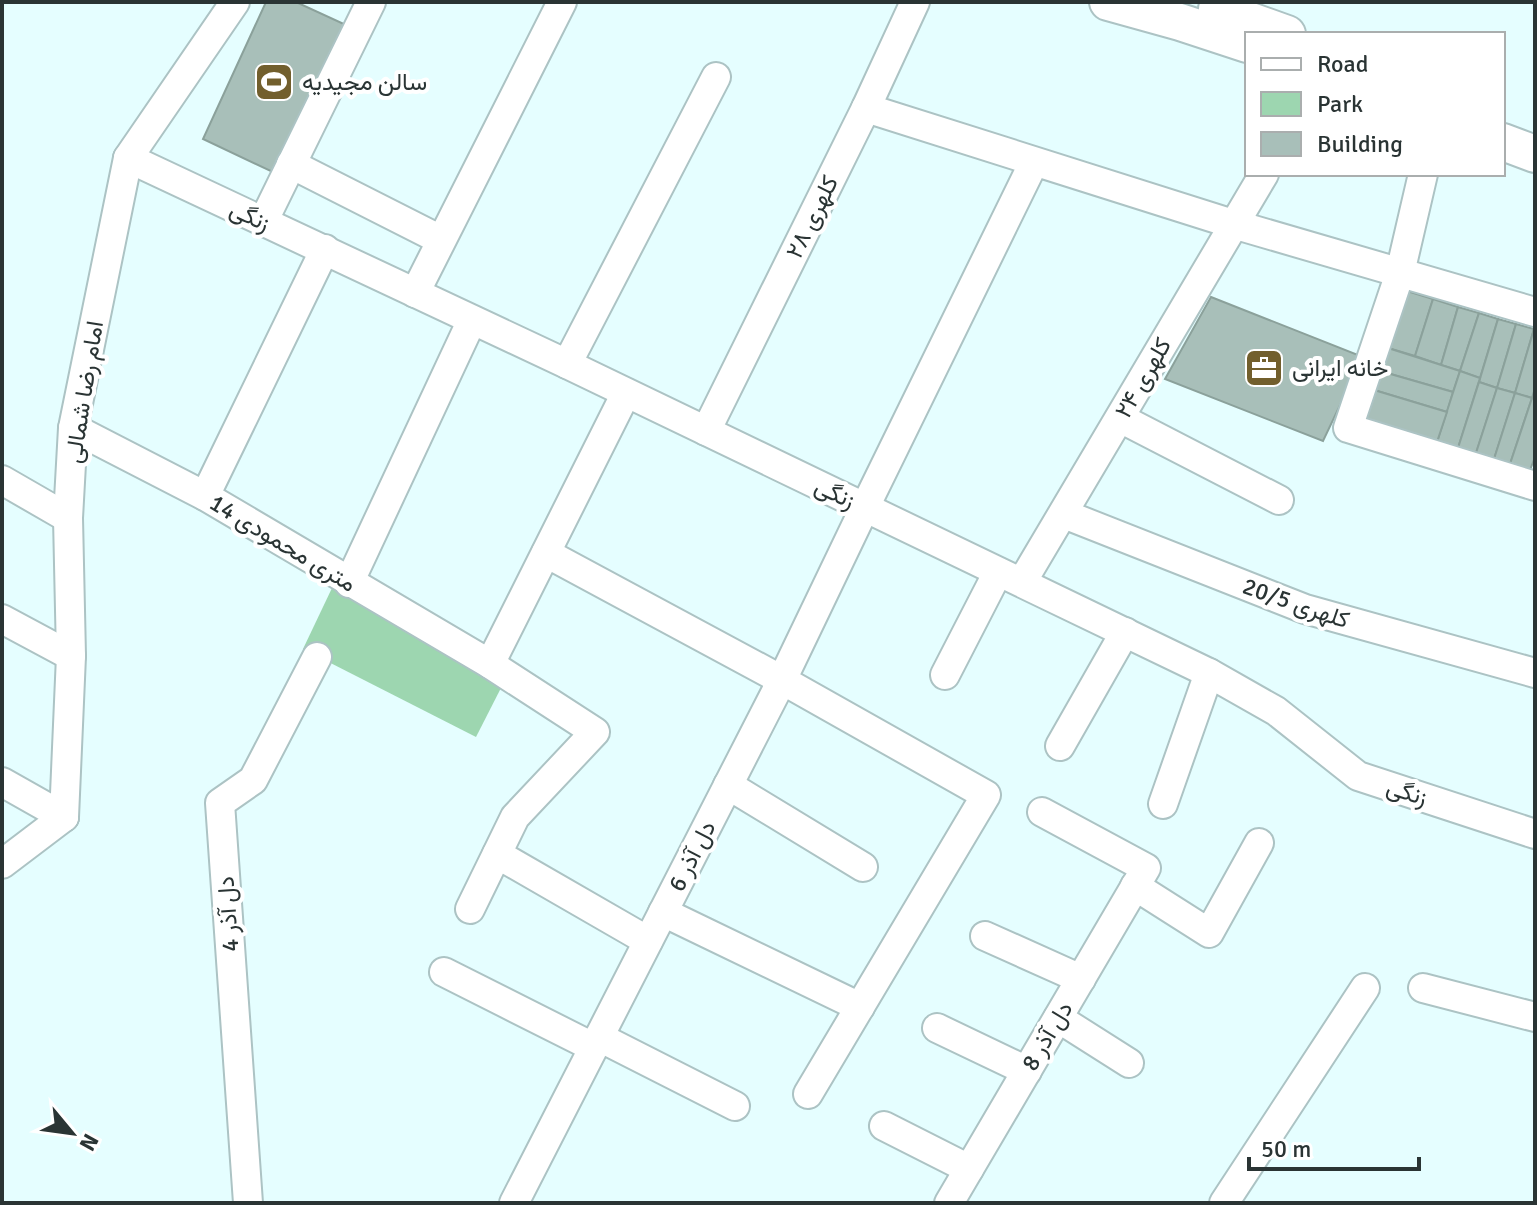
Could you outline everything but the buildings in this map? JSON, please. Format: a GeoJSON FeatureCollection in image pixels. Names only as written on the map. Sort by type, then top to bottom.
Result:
{"type":"FeatureCollection","features":[{"type":"Feature","properties":{"kind":"main road"},"geometry":{"type":"LineString","coordinates":[[1108,2],[1180,22],[1243,21]]}},
{"type":"Feature","properties":{"kind":"main road"},"geometry":{"type":"LineString","coordinates":[[1196,2],[1280,32]]}},
{"type":"Feature","properties":{"kind":"main road"},"geometry":{"type":"LineString","coordinates":[[1505,117],[1535,129]]}},
{"type":"Feature","properties":{"kind":"main road"},"geometry":{"type":"LineString","coordinates":[[1505,143],[1535,154]]}},
{"type":"Feature","properties":{"kind":"street","name":"امام رضا شمالی"},"geometry":{"type":"LineString","coordinates":[[64,817],[71,656],[68,518],[73,428],[128,158],[235,2]]}},
{"type":"Feature","properties":{"kind":"street"},"geometry":{"type":"LineString","coordinates":[[263,222],[371,2]]}},
{"type":"Feature","properties":{"kind":"street"},"geometry":{"type":"LineString","coordinates":[[415,293],[562,2]]}},
{"type":"Feature","properties":{"kind":"street","name":"کلهری ۲۸"},"geometry":{"type":"LineString","coordinates":[[706,431],[915,2]]}},
{"type":"Feature","properties":{"kind":"street"},"geometry":{"type":"LineString","coordinates":[[567,364],[716,77]]}},
{"type":"Feature","properties":{"kind":"street"},"geometry":{"type":"LineString","coordinates":[[866,108],[1233,224],[1535,312]]}},
{"type":"Feature","properties":{"kind":"street","name":"زنگی"},"geometry":{"type":"LineString","coordinates":[[128,158],[567,364],[1209,673],[1276,711],[1358,776],[1535,834]]}},
{"type":"Feature","properties":{"kind":"street","name":"دل آذر 6"},"geometry":{"type":"LineString","coordinates":[[514,1203],[782,680],[1034,162]]}},
{"type":"Feature","properties":{"kind":"street"},"geometry":{"type":"LineString","coordinates":[[291,164],[441,240]]}},
{"type":"Feature","properties":{"kind":"street","name":"کلهری ۲۴"},"geometry":{"type":"LineString","coordinates":[[945,675],[1010,577],[1064,514],[1263,176]]}},
{"type":"Feature","properties":{"kind":"street"},"geometry":{"type":"LineString","coordinates":[[1423,176],[1400,273],[1348,428],[1535,486]]}},
{"type":"Feature","properties":{"kind":"street"},"geometry":{"type":"LineString","coordinates":[[205,496],[325,249]]}},
{"type":"Feature","properties":{"kind":"street"},"geometry":{"type":"LineString","coordinates":[[349,583],[472,320]]}},
{"type":"Feature","properties":{"kind":"street"},"geometry":{"type":"LineString","coordinates":[[490,664],[626,393]]}},
{"type":"Feature","properties":{"kind":"street"},"geometry":{"type":"LineString","coordinates":[[1120,418],[1279,500]]}},
{"type":"Feature","properties":{"kind":"street","name":"14 متری محمودی"},"geometry":{"type":"LineString","coordinates":[[73,428],[205,496],[490,664],[595,732],[515,817],[497,854]]}},
{"type":"Feature","properties":{"kind":"street"},"geometry":{"type":"LineString","coordinates":[[2,480],[68,518]]}},
{"type":"Feature","properties":{"kind":"street","name":"کلهری 20/5"},"geometry":{"type":"LineString","coordinates":[[1064,514],[1305,609],[1535,673]]}},
{"type":"Feature","properties":{"kind":"street"},"geometry":{"type":"LineString","coordinates":[[546,553],[782,680],[986,795],[808,1094]]}},
{"type":"Feature","properties":{"kind":"street"},"geometry":{"type":"LineString","coordinates":[[2,619],[71,656]]}},
{"type":"Feature","properties":{"kind":"street"},"geometry":{"type":"LineString","coordinates":[[1060,746],[1125,632]]}},
{"type":"Feature","properties":{"kind":"street","name":"دل آذر 4"},"geometry":{"type":"LineString","coordinates":[[248,1203],[220,803],[253,780],[317,657]]}},
{"type":"Feature","properties":{"kind":"street"},"geometry":{"type":"LineString","coordinates":[[1163,804],[1209,673]]}},
{"type":"Feature","properties":{"kind":"street"},"geometry":{"type":"LineString","coordinates":[[2,782],[64,817],[2,864]]}},
{"type":"Feature","properties":{"kind":"street"},"geometry":{"type":"LineString","coordinates":[[728,785],[863,867]]}},
{"type":"Feature","properties":{"kind":"street"},"geometry":{"type":"LineString","coordinates":[[1042,812],[1140,877],[1209,933],[1259,843]]}},
{"type":"Feature","properties":{"kind":"street"},"geometry":{"type":"LineString","coordinates":[[470,909],[497,854],[648,941]]}},
{"type":"Feature","properties":{"kind":"street","name":"دل آذر 8"},"geometry":{"type":"LineString","coordinates":[[949,1203],[1140,877]]}},
{"type":"Feature","properties":{"kind":"street"},"geometry":{"type":"LineString","coordinates":[[663,912],[860,1007]]}},
{"type":"Feature","properties":{"kind":"street"},"geometry":{"type":"LineString","coordinates":[[985,936],[1081,979]]}},
{"type":"Feature","properties":{"kind":"street"},"geometry":{"type":"LineString","coordinates":[[444,972],[735,1106]]}},
{"type":"Feature","properties":{"kind":"street"},"geometry":{"type":"LineString","coordinates":[[1224,1203],[1365,988]]}},
{"type":"Feature","properties":{"kind":"street"},"geometry":{"type":"LineString","coordinates":[[1423,988],[1535,1017]]}},
{"type":"Feature","properties":{"kind":"street"},"geometry":{"type":"LineString","coordinates":[[1058,1018],[1129,1063]]}},
{"type":"Feature","properties":{"kind":"street"},"geometry":{"type":"LineString","coordinates":[[937,1028],[1027,1071]]}},
{"type":"Feature","properties":{"kind":"street"},"geometry":{"type":"LineString","coordinates":[[884,1126],[969,1169]]}},
{"type":"Feature","properties":{"kind":"green space"},"geometry":{"type":"Polygon","coordinates":[[[332,588],[503,684],[476,737],[303,649],[332,588]]]}},
{"type":"Feature","properties":{"kind":"place","name":"سالن مجیدیه"},"geometry":{"type":"Point","coordinates":[274,82]}},
{"type":"Feature","properties":{"kind":"place","name":"خانه ایرانی"},"geometry":{"type":"Point","coordinates":[1264,368]}}]}
